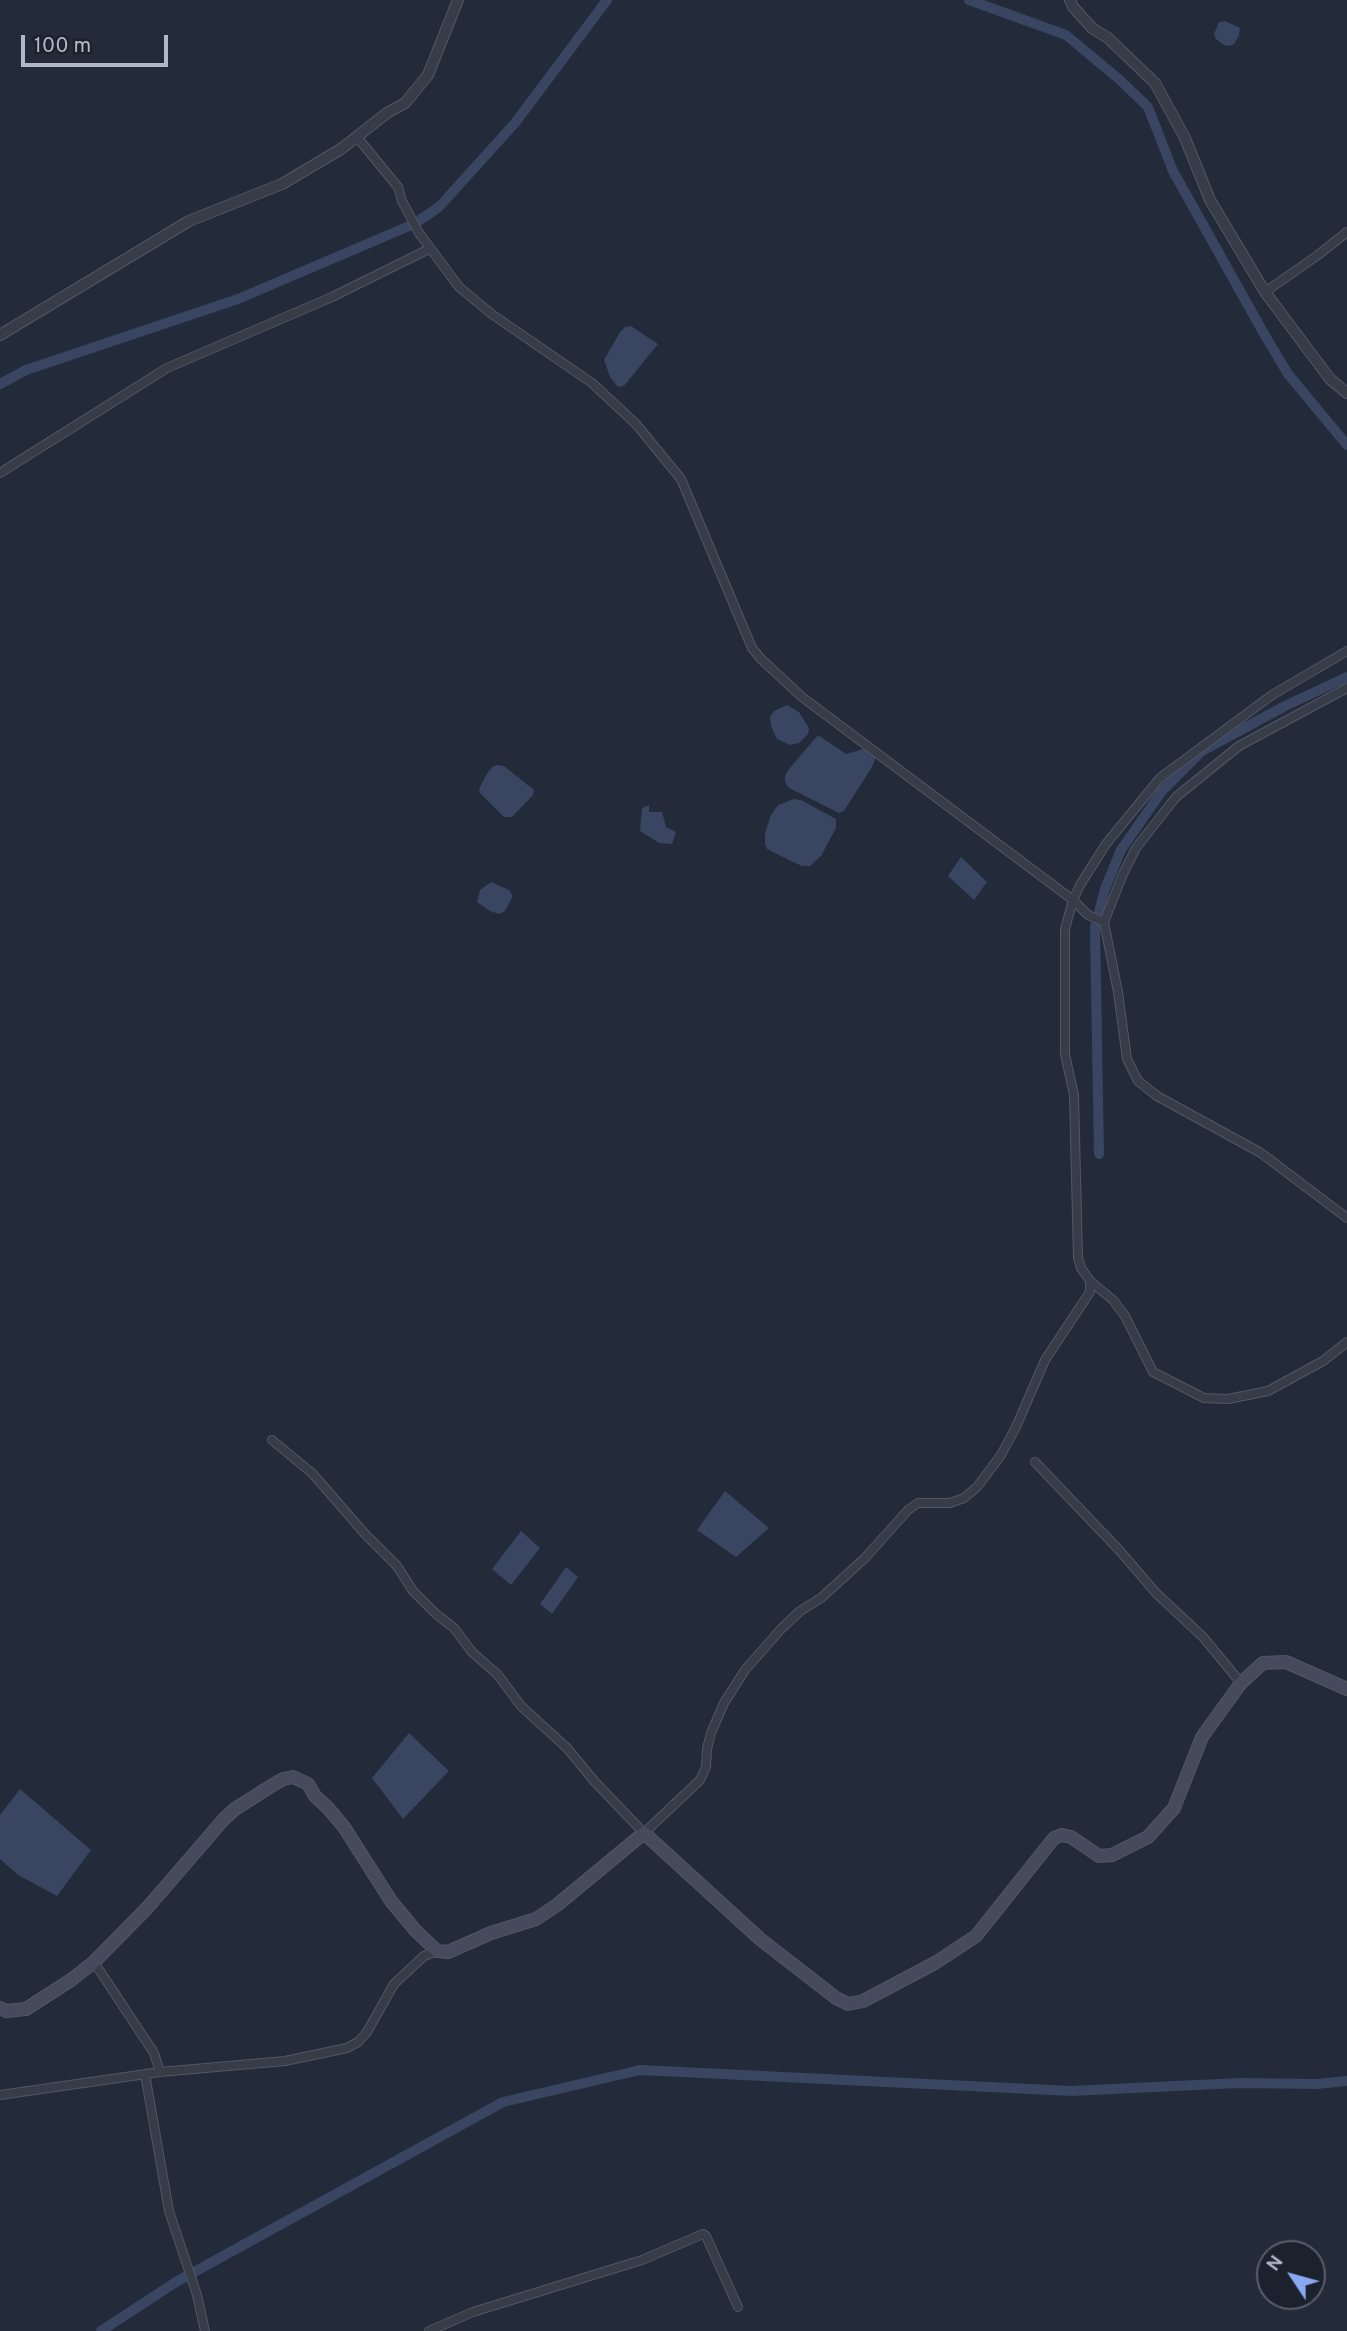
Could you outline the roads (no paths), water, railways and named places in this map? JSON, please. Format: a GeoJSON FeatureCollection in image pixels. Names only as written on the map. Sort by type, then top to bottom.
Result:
{"type":"FeatureCollection","features":[{"type":"Feature","properties":{"kind":"main road"},"geometry":{"type":"LineString","coordinates":[[0,2008],[6,2011],[26,2009],[52,1994],[94,1962],[148,1906],[224,1819],[268,1787],[293,1777],[308,1784],[315,1796],[336,1818],[391,1901],[436,1951],[449,1952],[491,1933],[536,1919],[557,1905],[644,1833],[760,1939],[836,1998],[848,2004],[863,2001],[935,1963],[976,1936],[1055,1838],[1062,1835],[1071,1837],[1099,1856],[1112,1856],[1148,1837],[1174,1808],[1202,1737],[1241,1683],[1263,1663],[1286,1662],[1347,1689]]}},
{"type":"Feature","properties":{"kind":"street"},"geometry":{"type":"LineString","coordinates":[[0,335],[189,221],[282,184],[405,103],[428,75],[458,0]]}},
{"type":"Feature","properties":{"kind":"street"},"geometry":{"type":"LineString","coordinates":[[1070,0],[1091,28],[1108,38],[1155,83],[1185,138],[1210,200],[1265,292],[1330,379],[1347,393]]}},
{"type":"Feature","properties":{"kind":"street"},"geometry":{"type":"LineString","coordinates":[[357,137],[398,187],[402,201],[419,233],[459,287],[493,315],[592,383],[636,424],[681,479],[752,648],[761,659],[802,697],[1073,900],[1088,915],[1102,921]]}},
{"type":"Feature","properties":{"kind":"street"},"geometry":{"type":"LineString","coordinates":[[1265,292],[1347,232]]}},
{"type":"Feature","properties":{"kind":"street"},"geometry":{"type":"LineString","coordinates":[[0,473],[167,368],[332,298],[429,249]]}},
{"type":"Feature","properties":{"kind":"street"},"geometry":{"type":"LineString","coordinates":[[1347,651],[1272,695],[1160,778],[1106,844],[1080,885],[1065,929],[1065,1054],[1074,1095],[1078,1258],[1081,1268],[1090,1281],[1113,1300],[1125,1316],[1153,1372],[1204,1398],[1228,1399],[1268,1391],[1323,1361],[1347,1342]]}},
{"type":"Feature","properties":{"kind":"street"},"geometry":{"type":"LineString","coordinates":[[1347,688],[1239,747],[1176,797],[1136,848],[1102,921],[1118,992],[1127,1059],[1138,1081],[1157,1096],[1261,1153],[1347,1218]]}},
{"type":"Feature","properties":{"kind":"street"},"geometry":{"type":"LineString","coordinates":[[272,1440],[313,1474],[397,1566],[413,1591],[454,1628],[472,1652],[498,1675],[521,1706],[567,1748],[595,1783],[644,1833],[700,1780],[706,1767],[711,1732],[724,1703],[745,1670],[781,1629],[800,1611],[821,1598],[865,1558],[908,1510],[918,1503],[950,1503],[964,1498],[977,1487],[1016,1427],[1045,1360],[1090,1292],[1090,1281]]}},
{"type":"Feature","properties":{"kind":"street"},"geometry":{"type":"LineString","coordinates":[[1035,1462],[1156,1593],[1189,1623],[1241,1683]]}},
{"type":"Feature","properties":{"kind":"street"},"geometry":{"type":"LineString","coordinates":[[0,2095],[160,2072],[285,2061],[347,2048],[358,2042],[366,2032],[394,1983],[424,1956],[436,1951]]}},
{"type":"Feature","properties":{"kind":"street"},"geometry":{"type":"LineString","coordinates":[[94,1962],[153,2053],[160,2072]]}},
{"type":"Feature","properties":{"kind":"street"},"geometry":{"type":"LineString","coordinates":[[145,2074],[169,2211],[197,2295],[205,2331]]}},
{"type":"Feature","properties":{"kind":"street"},"geometry":{"type":"LineString","coordinates":[[429,2331],[473,2312],[642,2260],[703,2234],[706,2235],[738,2307]]}},
{"type":"Feature","properties":{"kind":"water"},"geometry":{"type":"Polygon","coordinates":[[[1225,21],[1240,28],[1239,36],[1230,46],[1216,39],[1214,34],[1219,22],[1225,21]]]}},
{"type":"Feature","properties":{"kind":"water"},"geometry":{"type":"Polygon","coordinates":[[[631,326],[658,344],[624,386],[618,387],[610,377],[604,360],[620,332],[631,326]]]}},
{"type":"Feature","properties":{"kind":"water"},"geometry":{"type":"Polygon","coordinates":[[[787,705],[799,712],[809,728],[808,734],[799,743],[790,745],[777,739],[770,717],[774,711],[787,705]]]}},
{"type":"Feature","properties":{"kind":"water"},"geometry":{"type":"Polygon","coordinates":[[[818,735],[846,754],[863,749],[877,754],[872,767],[844,811],[839,813],[789,788],[785,782],[789,769],[818,735]]]}},
{"type":"Feature","properties":{"kind":"water"},"geometry":{"type":"Polygon","coordinates":[[[497,765],[504,766],[534,790],[533,795],[512,817],[504,817],[480,793],[479,789],[486,775],[497,765]]]}},
{"type":"Feature","properties":{"kind":"water"},"geometry":{"type":"Polygon","coordinates":[[[794,799],[801,800],[836,819],[836,828],[821,856],[810,866],[791,861],[767,849],[765,844],[765,833],[771,815],[778,805],[794,799]]]}},
{"type":"Feature","properties":{"kind":"water"},"geometry":{"type":"Polygon","coordinates":[[[649,805],[649,812],[662,812],[666,827],[676,832],[672,844],[659,843],[640,831],[642,808],[649,805]]]}},
{"type":"Feature","properties":{"kind":"water"},"geometry":{"type":"Polygon","coordinates":[[[961,857],[987,882],[974,900],[948,876],[961,857]]]}},
{"type":"Feature","properties":{"kind":"water"},"geometry":{"type":"Polygon","coordinates":[[[491,882],[509,890],[513,896],[505,911],[499,914],[477,902],[480,890],[491,882]]]}},
{"type":"Feature","properties":{"kind":"water"},"geometry":{"type":"Polygon","coordinates":[[[725,1491],[769,1528],[736,1557],[697,1530],[725,1491]]]}},
{"type":"Feature","properties":{"kind":"water"},"geometry":{"type":"Polygon","coordinates":[[[521,1531],[540,1548],[511,1585],[492,1569],[521,1531]]]}},
{"type":"Feature","properties":{"kind":"water"},"geometry":{"type":"Polygon","coordinates":[[[566,1567],[578,1577],[552,1614],[540,1604],[566,1567]]]}},
{"type":"Feature","properties":{"kind":"water"},"geometry":{"type":"Polygon","coordinates":[[[409,1733],[449,1771],[403,1819],[372,1778],[409,1733]]]}},
{"type":"Feature","properties":{"kind":"water"},"geometry":{"type":"Polygon","coordinates":[[[20,1789],[91,1850],[57,1896],[18,1875],[0,1859],[0,1815],[20,1789]]]}},
{"type":"Feature","properties":{"kind":"waterway"},"geometry":{"type":"LineString","coordinates":[[0,384],[26,370],[238,299],[414,224],[439,207],[515,123],[607,0]]}},
{"type":"Feature","properties":{"kind":"waterway"},"geometry":{"type":"LineString","coordinates":[[969,0],[1066,35],[1148,107],[1173,171],[1263,332],[1288,374],[1347,445]]}},
{"type":"Feature","properties":{"kind":"waterway"},"geometry":{"type":"LineString","coordinates":[[1099,1154],[1095,927],[1105,889],[1121,850],[1162,791],[1202,751],[1285,706],[1347,677]]}},
{"type":"Feature","properties":{"kind":"waterway"},"geometry":{"type":"LineString","coordinates":[[101,2331],[176,2282],[503,2102],[640,2070],[1071,2091],[1347,2081]]}}]}
